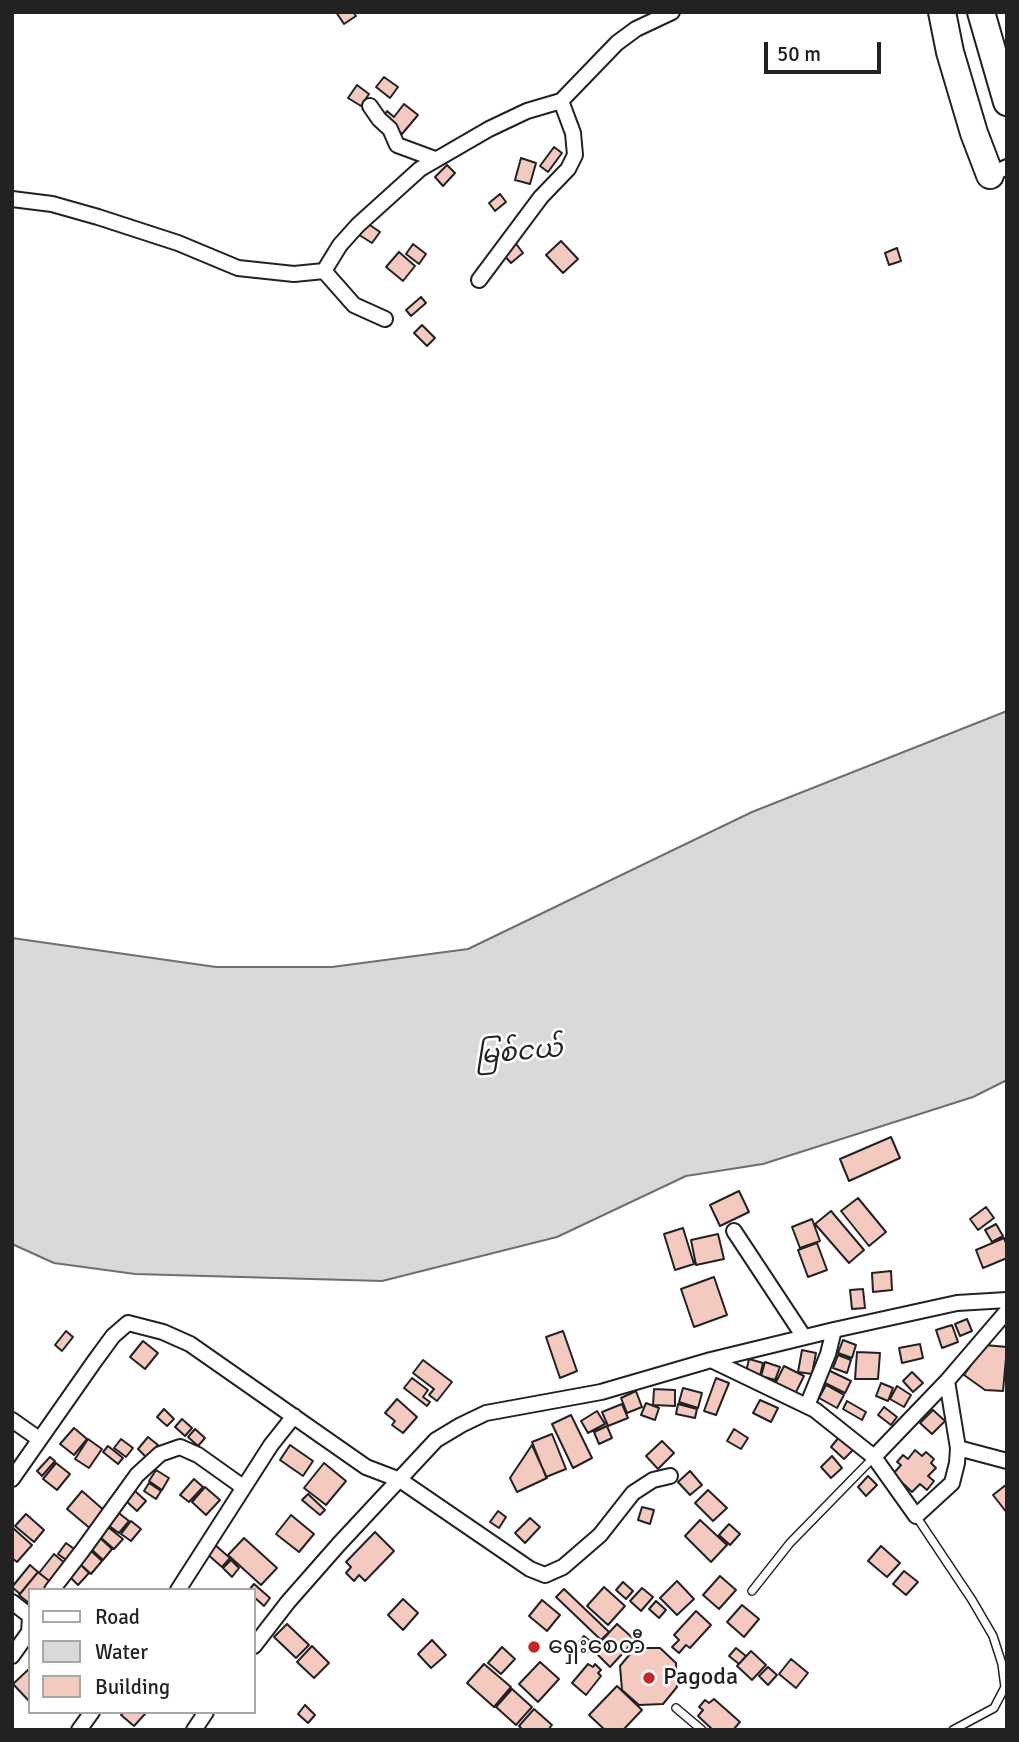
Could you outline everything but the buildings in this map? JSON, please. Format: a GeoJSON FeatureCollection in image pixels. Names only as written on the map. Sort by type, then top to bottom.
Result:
{"type":"FeatureCollection","features":[{"type":"Feature","properties":{"kind":"highway"},"geometry":{"type":"LineString","coordinates":[[942,12],[950,52],[974,133],[998,171]]}},
{"type":"Feature","properties":{"kind":"highway"},"geometry":{"type":"LineString","coordinates":[[981,12],[1007,102]]}},
{"type":"Feature","properties":{"kind":"street"},"geometry":{"type":"LineString","coordinates":[[324,271],[340,245],[358,225],[420,169],[517,116],[561,101],[617,43],[636,29],[671,12]]}},
{"type":"Feature","properties":{"kind":"street"},"geometry":{"type":"LineString","coordinates":[[479,279],[541,197],[568,169],[575,155],[573,133],[561,101]]}},
{"type":"Feature","properties":{"kind":"street"},"geometry":{"type":"LineString","coordinates":[[370,106],[390,129],[397,145],[435,159]]}},
{"type":"Feature","properties":{"kind":"street"},"geometry":{"type":"LineString","coordinates":[[12,200],[52,204],[98,217],[177,243],[239,268],[295,274],[324,271]]}},
{"type":"Feature","properties":{"kind":"street"},"geometry":{"type":"LineString","coordinates":[[324,271],[354,305],[385,319]]}},
{"type":"Feature","properties":{"kind":"street"},"geometry":{"type":"LineString","coordinates":[[734,1231],[804,1337]]}},
{"type":"Feature","properties":{"kind":"street"},"geometry":{"type":"LineString","coordinates":[[256,1643],[288,1602],[436,1440],[486,1413],[601,1392],[711,1360],[957,1303],[1007,1300]]}},
{"type":"Feature","properties":{"kind":"street"},"geometry":{"type":"LineString","coordinates":[[874,1457],[947,1381],[1007,1311]]}},
{"type":"Feature","properties":{"kind":"street"},"geometry":{"type":"LineString","coordinates":[[12,1479],[107,1345],[128,1323],[163,1332],[190,1344],[366,1467],[400,1480],[530,1569],[545,1575],[563,1567],[600,1535],[633,1493],[653,1480],[670,1476]]}},
{"type":"Feature","properties":{"kind":"street"},"geometry":{"type":"LineString","coordinates":[[807,1406],[828,1354],[834,1330]]}},
{"type":"Feature","properties":{"kind":"street"},"geometry":{"type":"LineString","coordinates":[[711,1360],[815,1410],[874,1457],[916,1516],[952,1483],[958,1448],[947,1381]]}},
{"type":"Feature","properties":{"kind":"street"},"geometry":{"type":"LineString","coordinates":[[179,1588],[271,1445],[294,1416]]}},
{"type":"Feature","properties":{"kind":"street"},"geometry":{"type":"LineString","coordinates":[[12,1420],[39,1439]]}},
{"type":"Feature","properties":{"kind":"street"},"geometry":{"type":"LineString","coordinates":[[54,1588],[137,1475],[160,1454],[180,1447],[198,1455],[243,1488]]}},
{"type":"Feature","properties":{"kind":"street"},"geometry":{"type":"LineString","coordinates":[[958,1448],[1007,1461]]}},
{"type":"Feature","properties":{"kind":"street"},"geometry":{"type":"LineString","coordinates":[[12,1602],[28,1614]]}},
{"type":"Feature","properties":{"kind":"street"},"geometry":{"type":"LineString","coordinates":[[12,1656],[28,1633]]}},
{"type":"Feature","properties":{"kind":"street"},"geometry":{"type":"LineString","coordinates":[[79,1730],[91,1714]]}},
{"type":"Feature","properties":{"kind":"street"},"geometry":{"type":"LineString","coordinates":[[194,1730],[205,1714]]}},
{"type":"Feature","properties":{"kind":"lane"},"geometry":{"type":"LineString","coordinates":[[752,1591],[790,1542],[874,1457]]}},
{"type":"Feature","properties":{"kind":"lane"},"geometry":{"type":"LineString","coordinates":[[916,1516],[993,1636],[1002,1664],[1004,1687],[994,1708],[953,1730]]}},
{"type":"Feature","properties":{"kind":"lane"},"geometry":{"type":"LineString","coordinates":[[676,1708],[702,1730]]}},
{"type":"Feature","properties":{"kind":"water","name":"မြစ်ငယ်"},"geometry":{"type":"Polygon","coordinates":[[[1007,711],[1007,1080],[973,1097],[763,1164],[686,1176],[557,1237],[382,1281],[135,1274],[54,1263],[12,1244],[12,938],[216,967],[332,967],[468,949],[752,812],[1007,711]]]}},
{"type":"Feature","properties":{"kind":"place","name":"ရှေးစေတီ"},"geometry":{"type":"Point","coordinates":[534,1647]}},
{"type":"Feature","properties":{"kind":"place","name":"Pagoda"},"geometry":{"type":"Point","coordinates":[649,1678]}}]}
